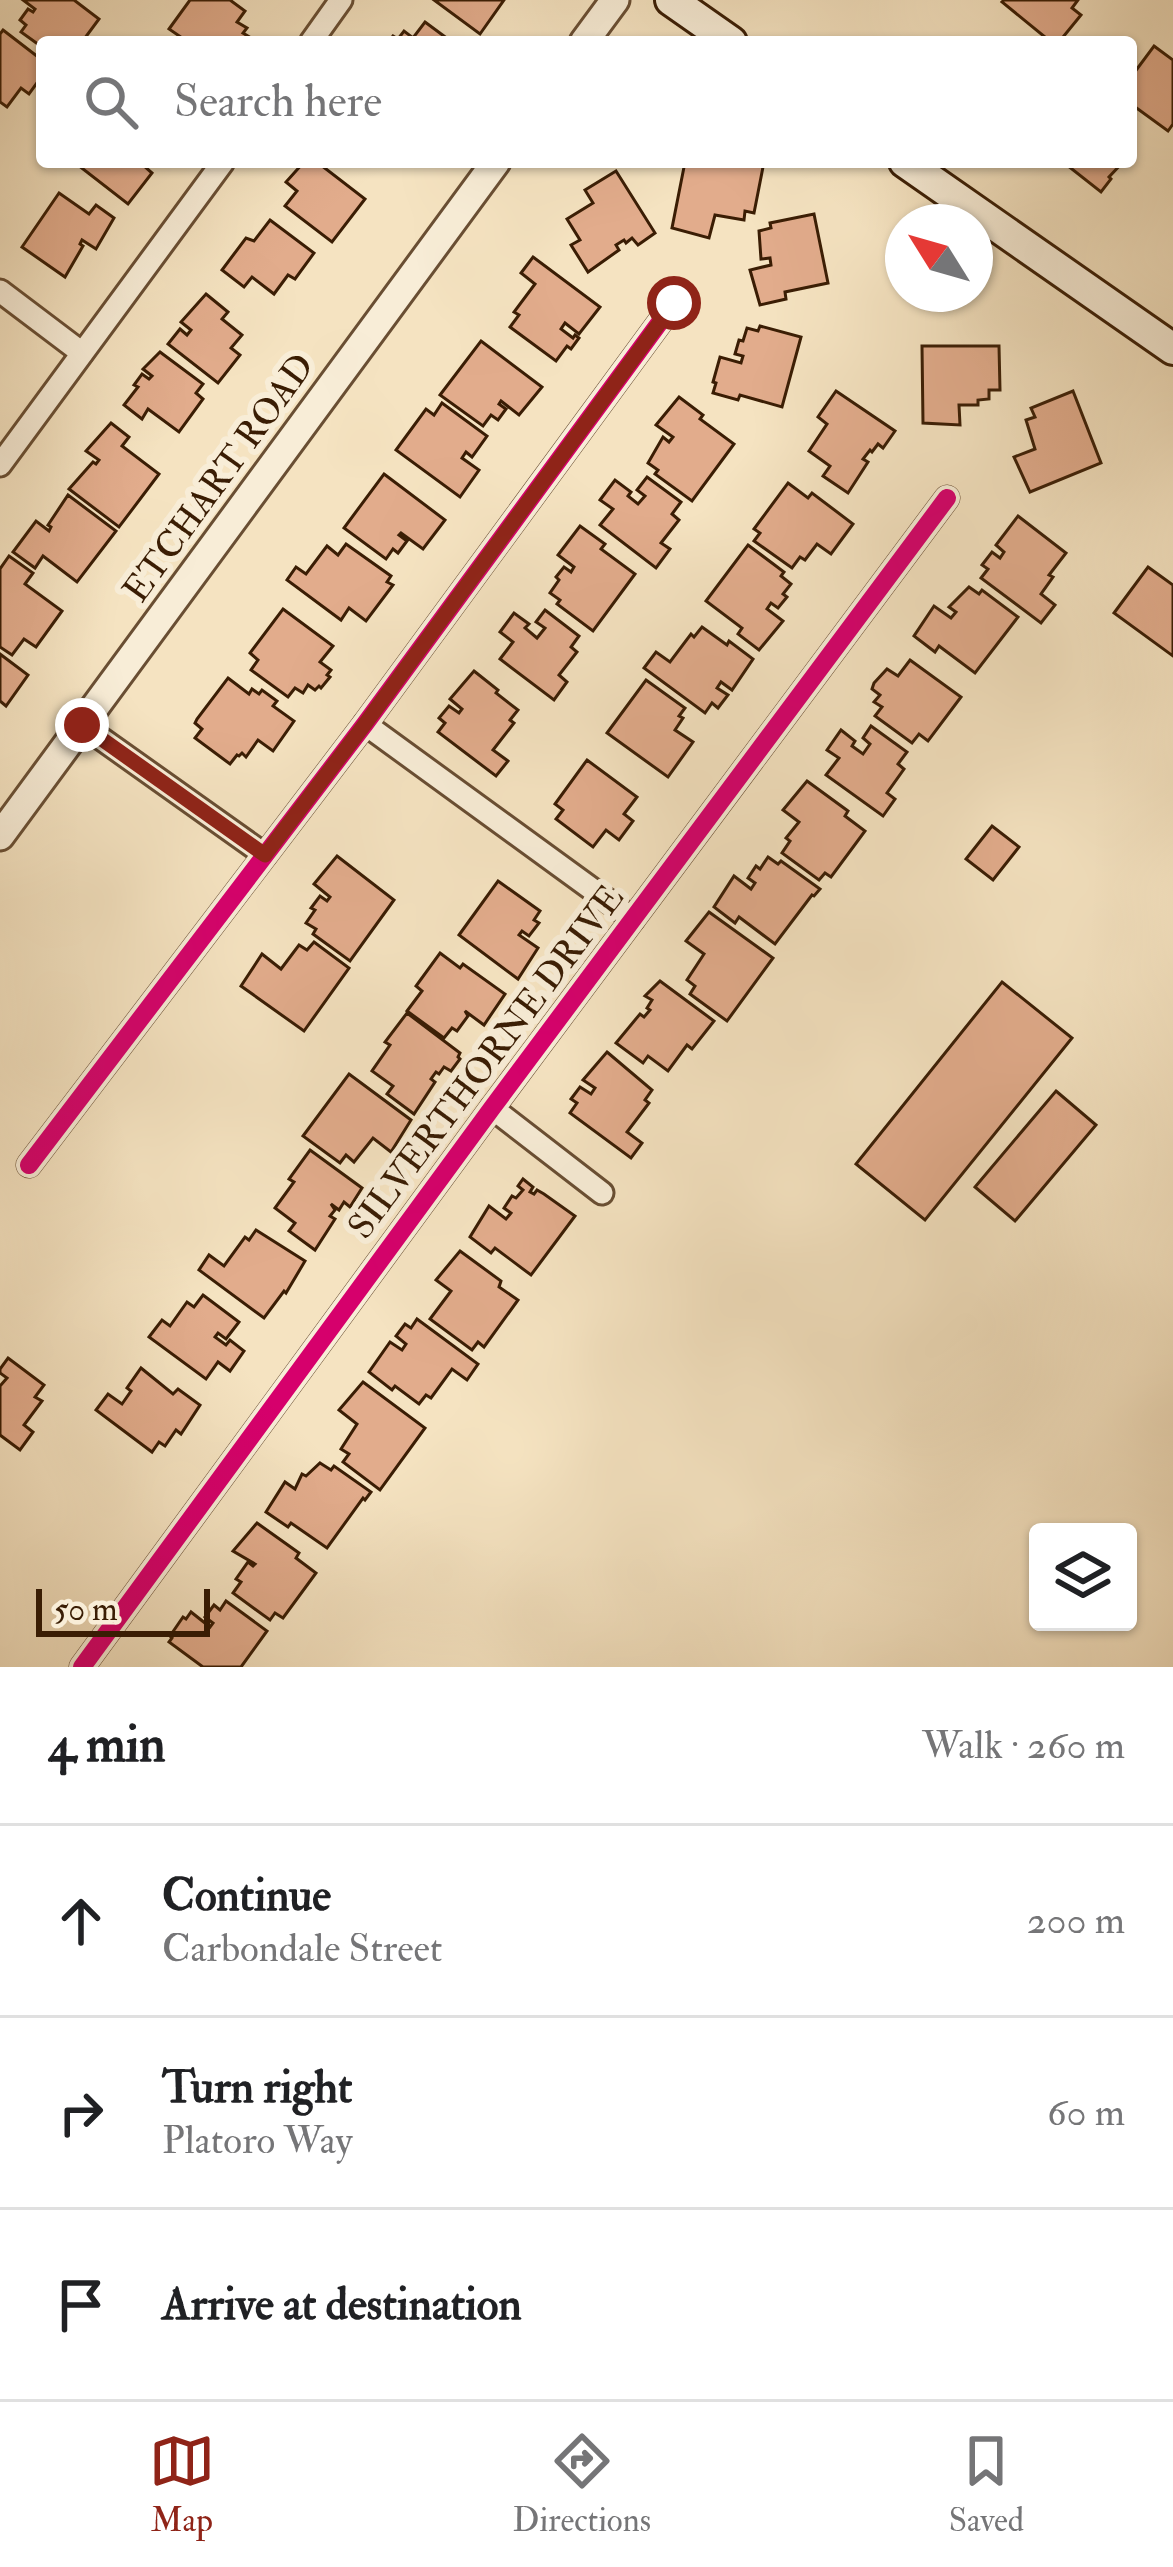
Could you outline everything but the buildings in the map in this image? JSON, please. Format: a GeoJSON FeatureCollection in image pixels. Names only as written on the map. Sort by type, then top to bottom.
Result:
{"type":"FeatureCollection","features":[{"type":"Feature","properties":{"kind":"main road"},"geometry":{"type":"LineString","coordinates":[[671,0],[722,36]]}},
{"type":"Feature","properties":{"kind":"main road"},"geometry":{"type":"LineString","coordinates":[[914,168],[1173,349]]}},
{"type":"Feature","properties":{"kind":"street"},"geometry":{"type":"LineString","coordinates":[[315,36],[340,0]]}},
{"type":"Feature","properties":{"kind":"street"},"geometry":{"type":"LineString","coordinates":[[588,36],[615,0]]}},
{"type":"Feature","properties":{"kind":"street"},"geometry":{"type":"LineString","coordinates":[[0,465],[219,168]]}},
{"type":"Feature","properties":{"kind":"street","name":"ETCHART ROAD"},"geometry":{"type":"LineString","coordinates":[[0,836],[492,168]]}},
{"type":"Feature","properties":{"kind":"street"},"geometry":{"type":"LineString","coordinates":[[0,291],[82,353]]}},
{"type":"Feature","properties":{"kind":"street"},"geometry":{"type":"LineString","coordinates":[[29,1165],[365,724],[674,303]]}},
{"type":"Feature","properties":{"kind":"street","name":"SILVERTHORNE DRIVE"},"geometry":{"type":"LineString","coordinates":[[82,1667],[947,498]]}},
{"type":"Feature","properties":{"kind":"street"},"geometry":{"type":"LineString","coordinates":[[365,724],[633,919]]}},
{"type":"Feature","properties":{"kind":"street"},"geometry":{"type":"LineString","coordinates":[[82,725],[265,855]]}},
{"type":"Feature","properties":{"kind":"street"},"geometry":{"type":"LineString","coordinates":[[492,1108],[602,1193]]}},
{"type":"Feature","properties":{"kind":"cycle path"},"geometry":{"type":"LineString","coordinates":[[29,1165],[365,724],[674,303]]}},
{"type":"Feature","properties":{"kind":"cycle path"},"geometry":{"type":"LineString","coordinates":[[82,1667],[947,498]]}},
{"type":"Feature","properties":{"kind":"route"},"geometry":{"type":"LineString","coordinates":[[82,725],[265,855],[674,303]]}}]}
